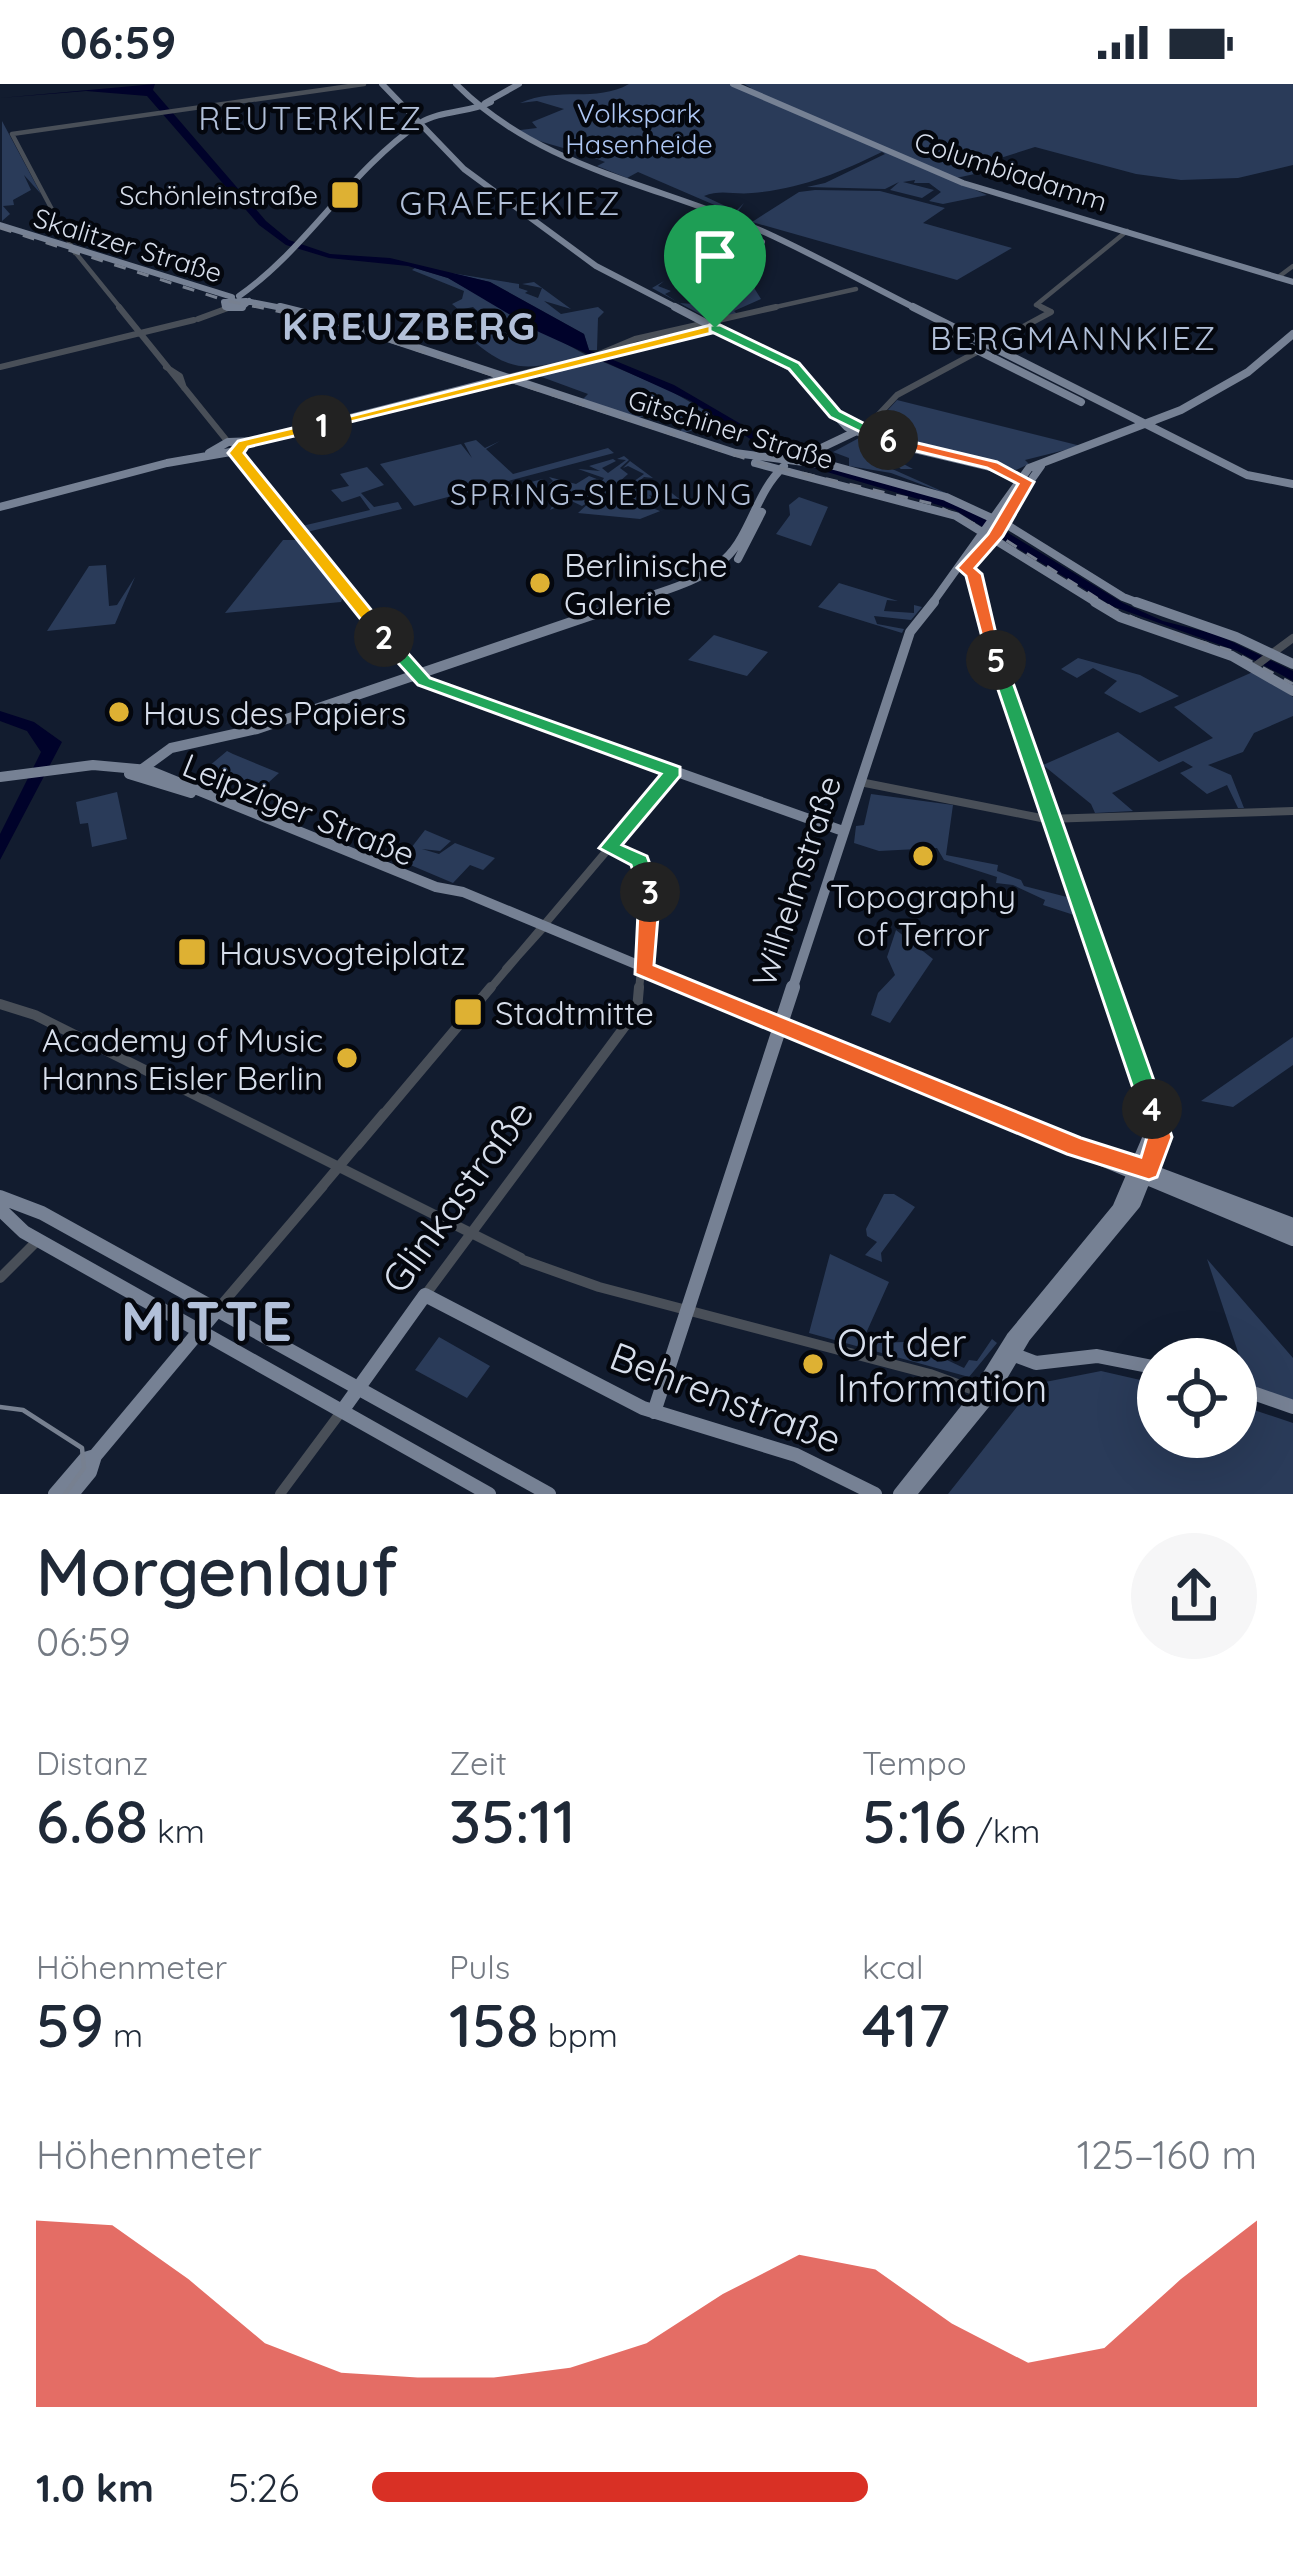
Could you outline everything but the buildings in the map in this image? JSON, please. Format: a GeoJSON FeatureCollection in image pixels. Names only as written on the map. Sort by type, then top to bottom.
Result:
{"type":"FeatureCollection","features":[{"type":"Feature","properties":{"kind":"main road"},"geometry":{"type":"LineString","coordinates":[[385,84],[464,166],[588,261],[802,372],[835,414],[859,431],[1024,479],[1044,460],[1143,429],[1231,383],[1293,337]]}},
{"type":"Feature","properties":{"kind":"main road"},"geometry":{"type":"LineString","coordinates":[[455,84],[474,109],[502,129],[765,239],[1250,484],[1293,487]]}},
{"type":"Feature","properties":{"kind":"main road"},"geometry":{"type":"LineString","coordinates":[[240,301],[422,123],[474,109],[519,84]]}},
{"type":"Feature","properties":{"kind":"main road","name":"Columbiadamm"},"geometry":{"type":"LineString","coordinates":[[733,84],[963,184],[1293,284]]}},
{"type":"Feature","properties":{"kind":"main road","name":"Skalitzer Straße"},"geometry":{"type":"LineString","coordinates":[[4,229],[267,310],[337,324],[381,341]]}},
{"type":"Feature","properties":{"kind":"main road","name":"Skalitzer Straße"},"geometry":{"type":"LineString","coordinates":[[73,250],[226,305],[240,301]]}},
{"type":"Feature","properties":{"kind":"main road","name":"Gitschiner Straße"},"geometry":{"type":"LineString","coordinates":[[381,341],[799,463],[995,527]]}},
{"type":"Feature","properties":{"kind":"main road"},"geometry":{"type":"LineString","coordinates":[[0,507],[209,454],[229,444],[260,441],[505,378]]}},
{"type":"Feature","properties":{"kind":"main road"},"geometry":{"type":"LineString","coordinates":[[137,770],[171,748],[254,730],[528,635],[689,588],[719,574],[746,550],[768,487],[799,463],[859,431]]}},
{"type":"Feature","properties":{"kind":"main road"},"geometry":{"type":"LineString","coordinates":[[799,463],[859,431]]}},
{"type":"Feature","properties":{"kind":"main road"},"geometry":{"type":"LineString","coordinates":[[229,444],[414,673],[431,685],[844,831]]}},
{"type":"Feature","properties":{"kind":"main road"},"geometry":{"type":"LineString","coordinates":[[799,463],[922,488],[1136,603],[1293,664]]}},
{"type":"Feature","properties":{"kind":"main road","name":"Wilhelmstraße"},"geometry":{"type":"LineString","coordinates":[[654,1412],[908,635],[995,527],[1024,479]]}},
{"type":"Feature","properties":{"kind":"main road"},"geometry":{"type":"LineString","coordinates":[[995,527],[1120,616],[1257,665],[1293,691]]}},
{"type":"Feature","properties":{"kind":"main road"},"geometry":{"type":"LineString","coordinates":[[909,1494],[984,1394],[1011,1349],[1124,1209],[1160,1137],[979,624],[970,577],[963,569]]}},
{"type":"Feature","properties":{"kind":"main road","name":"Leipziger Straße"},"geometry":{"type":"LineString","coordinates":[[6,779],[54,772],[137,770],[468,897],[1199,1196]]}},
{"type":"Feature","properties":{"kind":"main road"},"geometry":{"type":"LineString","coordinates":[[1199,1196],[1293,1225]]}},
{"type":"Feature","properties":{"kind":"main road"},"geometry":{"type":"LineString","coordinates":[[1199,1196],[1293,1239]]}},
{"type":"Feature","properties":{"kind":"main road"},"geometry":{"type":"LineString","coordinates":[[0,1197],[217,1310],[549,1494]]}},
{"type":"Feature","properties":{"kind":"main road"},"geometry":{"type":"LineString","coordinates":[[0,1208],[38,1239],[489,1494]]}},
{"type":"Feature","properties":{"kind":"main road"},"geometry":{"type":"LineString","coordinates":[[18,1224],[31,1210]]}},
{"type":"Feature","properties":{"kind":"main road","name":"Glinkastraße"},"geometry":{"type":"LineString","coordinates":[[341,1411],[425,1295]]}},
{"type":"Feature","properties":{"kind":"main road","name":"Behrenstraße"},"geometry":{"type":"LineString","coordinates":[[425,1295],[654,1412],[796,1455],[875,1494]]}},
{"type":"Feature","properties":{"kind":"main road"},"geometry":{"type":"LineString","coordinates":[[72,1494],[90,1472],[95,1456],[217,1310]]}},
{"type":"Feature","properties":{"kind":"main road"},"geometry":{"type":"LineString","coordinates":[[1011,1349],[1046,1363],[1097,1356],[1137,1364]]}},
{"type":"Feature","properties":{"kind":"main road"},"geometry":{"type":"LineString","coordinates":[[900,1494],[984,1394]]}},
{"type":"Feature","properties":{"kind":"main road"},"geometry":{"type":"LineString","coordinates":[[1257,1394],[1293,1407]]}},
{"type":"Feature","properties":{"kind":"main road"},"geometry":{"type":"LineString","coordinates":[[55,1494],[86,1459],[95,1456]]}},
{"type":"Feature","properties":{"kind":"street"},"geometry":{"type":"LineString","coordinates":[[229,444],[184,388],[182,378],[166,367],[73,250],[12,134],[364,84]]}},
{"type":"Feature","properties":{"kind":"street"},"geometry":{"type":"LineString","coordinates":[[859,431],[895,397],[1051,312],[1036,304],[1127,231]]}},
{"type":"Feature","properties":{"kind":"street"},"geometry":{"type":"LineString","coordinates":[[1279,277],[1293,268]]}},
{"type":"Feature","properties":{"kind":"street"},"geometry":{"type":"LineString","coordinates":[[505,378],[856,289]]}},
{"type":"Feature","properties":{"kind":"street"},"geometry":{"type":"LineString","coordinates":[[0,367],[196,319],[226,305]]}},
{"type":"Feature","properties":{"kind":"street"},"geometry":{"type":"LineString","coordinates":[[598,354],[711,325]]}},
{"type":"Feature","properties":{"kind":"street"},"geometry":{"type":"LineString","coordinates":[[1257,665],[1293,638]]}},
{"type":"Feature","properties":{"kind":"street"},"geometry":{"type":"LineString","coordinates":[[217,1310],[674,772]]}},
{"type":"Feature","properties":{"kind":"street"},"geometry":{"type":"LineString","coordinates":[[860,782],[1049,819],[1293,811]]}},
{"type":"Feature","properties":{"kind":"street"},"geometry":{"type":"LineString","coordinates":[[609,848],[638,859],[650,890],[643,969]]}},
{"type":"Feature","properties":{"kind":"street","name":"Glinkastraße"},"geometry":{"type":"LineString","coordinates":[[425,1295],[629,1022],[639,1006],[643,969]]}},
{"type":"Feature","properties":{"kind":"street"},"geometry":{"type":"LineString","coordinates":[[0,1004],[41,1018],[522,1259],[599,1287],[984,1394]]}},
{"type":"Feature","properties":{"kind":"street"},"geometry":{"type":"LineString","coordinates":[[0,1278],[38,1239]]}},
{"type":"Feature","properties":{"kind":"street"},"geometry":{"type":"LineString","coordinates":[[280,1494],[341,1411]]}},
{"type":"Feature","properties":{"kind":"green space","name":"Volkspark Hasenheide"},"geometry":{"type":"Polygon","coordinates":[[[629,84],[730,84],[987,195],[943,204],[929,201],[941,192],[915,180],[903,182],[934,190],[922,198],[890,190],[899,182],[885,189],[807,187],[825,183],[885,154],[882,152],[787,188],[704,196],[736,211],[744,203],[737,213],[733,213],[638,172],[627,178],[597,166],[605,162],[512,131],[537,128],[532,122],[564,109],[537,101],[520,103],[604,93],[629,84]]]}},
{"type":"Feature","properties":{"kind":"green space"},"geometry":{"type":"Polygon","coordinates":[[[744,84],[1293,84],[1293,165],[1238,178],[1181,180],[1136,174],[1035,147],[975,166],[984,172],[956,178],[979,188],[746,89],[751,88],[744,84]]]}},
{"type":"Feature","properties":{"kind":"green space"},"geometry":{"type":"Polygon","coordinates":[[[2,121],[41,194],[24,175],[31,190],[13,200],[14,205],[3,206],[10,214],[2,221],[2,121]]]}},
{"type":"Feature","properties":{"kind":"green space"},"geometry":{"type":"Polygon","coordinates":[[[880,191],[945,208],[923,223],[1012,248],[957,280],[752,222],[799,192],[880,191]]]}},
{"type":"Feature","properties":{"kind":"green space"},"geometry":{"type":"Polygon","coordinates":[[[412,270],[448,278],[586,355],[538,366],[500,360],[471,339],[492,324],[473,307],[459,310],[452,304],[462,299],[464,291],[412,270]]]}},
{"type":"Feature","properties":{"kind":"green space"},"geometry":{"type":"Polygon","coordinates":[[[451,273],[519,284],[528,291],[525,293],[538,298],[542,288],[522,284],[534,282],[571,309],[544,301],[561,314],[598,307],[604,312],[598,318],[597,350],[589,350],[584,334],[490,282],[451,273]]]}},
{"type":"Feature","properties":{"kind":"green space"},"geometry":{"type":"Polygon","coordinates":[[[751,283],[761,299],[734,311],[738,315],[707,318],[680,303],[694,304],[704,295],[751,283]]]}},
{"type":"Feature","properties":{"kind":"green space"},"geometry":{"type":"Polygon","coordinates":[[[594,358],[669,390],[723,421],[684,433],[680,432],[684,425],[652,414],[637,418],[582,400],[588,394],[539,376],[594,358]]]}},
{"type":"Feature","properties":{"kind":"green space"},"geometry":{"type":"Polygon","coordinates":[[[897,400],[1081,446],[1025,460],[1029,464],[1016,470],[869,431],[897,400]]]}},
{"type":"Feature","properties":{"kind":"green space"},"geometry":{"type":"Polygon","coordinates":[[[859,438],[896,448],[893,452],[901,452],[894,459],[913,469],[901,469],[889,460],[881,464],[955,497],[891,473],[849,466],[849,458],[833,452],[859,438]]]}},
{"type":"Feature","properties":{"kind":"green space"},"geometry":{"type":"Polygon","coordinates":[[[476,440],[485,448],[500,441],[486,449],[513,474],[608,448],[614,453],[414,506],[380,464],[461,444],[472,458],[464,443],[476,440]]]}},
{"type":"Feature","properties":{"kind":"green space"},"geometry":{"type":"Polygon","coordinates":[[[613,459],[616,461],[602,468],[608,473],[626,460],[617,459],[629,460],[620,468],[628,474],[609,491],[626,487],[644,474],[623,468],[630,461],[653,478],[644,477],[615,503],[632,494],[639,482],[654,490],[663,486],[683,502],[676,505],[649,495],[652,498],[642,504],[660,511],[673,506],[640,519],[578,513],[592,500],[582,506],[565,498],[566,503],[550,510],[554,503],[544,502],[551,495],[542,501],[523,499],[516,506],[486,493],[543,479],[546,484],[534,494],[540,499],[559,485],[549,484],[553,481],[549,477],[576,484],[589,476],[602,481],[604,478],[578,469],[600,471],[589,466],[613,459]]]}},
{"type":"Feature","properties":{"kind":"green space"},"geometry":{"type":"Polygon","coordinates":[[[367,467],[384,485],[361,493],[374,507],[398,502],[402,509],[307,532],[302,526],[370,510],[360,496],[342,502],[331,490],[349,486],[340,474],[367,467]]]}},
{"type":"Feature","properties":{"kind":"green space"},"geometry":{"type":"Polygon","coordinates":[[[799,497],[828,507],[811,546],[776,534],[790,515],[789,505],[799,497]]]}},
{"type":"Feature","properties":{"kind":"green space"},"geometry":{"type":"Polygon","coordinates":[[[283,540],[298,540],[343,597],[341,602],[225,613],[283,540]]]}},
{"type":"Feature","properties":{"kind":"green space"},"geometry":{"type":"Polygon","coordinates":[[[106,565],[109,606],[117,605],[135,577],[115,624],[47,631],[89,566],[106,565]]]}},
{"type":"Feature","properties":{"kind":"green space"},"geometry":{"type":"Polygon","coordinates":[[[839,583],[898,601],[887,600],[884,611],[914,613],[914,605],[922,607],[911,620],[874,616],[877,624],[904,629],[902,633],[818,607],[839,583]]]}},
{"type":"Feature","properties":{"kind":"green space"},"geometry":{"type":"Polygon","coordinates":[[[714,635],[768,652],[747,676],[688,660],[714,635]]]}},
{"type":"Feature","properties":{"kind":"green space"},"geometry":{"type":"Polygon","coordinates":[[[1078,658],[1140,675],[1179,696],[1140,713],[1104,693],[1117,681],[1093,668],[1077,678],[1061,669],[1078,658]]]}},
{"type":"Feature","properties":{"kind":"green space"},"geometry":{"type":"Polygon","coordinates":[[[1255,671],[1293,697],[1293,716],[1254,733],[1243,752],[1208,765],[1231,775],[1244,808],[1238,808],[1227,785],[1207,794],[1180,773],[1193,767],[1183,761],[1112,793],[1133,811],[1095,813],[1091,804],[1043,765],[1118,732],[1159,762],[1213,738],[1174,707],[1255,671]]]}},
{"type":"Feature","properties":{"kind":"green space"},"geometry":{"type":"Polygon","coordinates":[[[227,751],[279,773],[250,799],[234,793],[241,785],[236,779],[225,778],[215,785],[196,777],[227,751]]]}},
{"type":"Feature","properties":{"kind":"green space"},"geometry":{"type":"Polygon","coordinates":[[[117,792],[127,839],[92,847],[88,823],[80,824],[76,802],[117,792]]]}},
{"type":"Feature","properties":{"kind":"green space"},"geometry":{"type":"Polygon","coordinates":[[[871,794],[953,805],[946,855],[998,865],[997,871],[1021,880],[1024,886],[1067,897],[1074,915],[1043,905],[1045,900],[1013,885],[996,883],[997,877],[944,860],[937,848],[879,851],[854,843],[856,826],[864,825],[871,794]]]}},
{"type":"Feature","properties":{"kind":"green space"},"geometry":{"type":"Polygon","coordinates":[[[425,830],[451,841],[440,851],[422,849],[439,854],[455,843],[495,858],[483,870],[470,865],[453,883],[401,861],[425,830]]]}},
{"type":"Feature","properties":{"kind":"green space"},"geometry":{"type":"Polygon","coordinates":[[[896,930],[933,959],[890,1023],[871,1015],[878,993],[895,975],[887,957],[896,930]]]}},
{"type":"Feature","properties":{"kind":"green space"},"geometry":{"type":"Polygon","coordinates":[[[1293,1037],[1293,1065],[1233,1107],[1201,1101],[1293,1037]]]}},
{"type":"Feature","properties":{"kind":"green space"},"geometry":{"type":"Polygon","coordinates":[[[884,1194],[894,1194],[915,1207],[881,1253],[882,1262],[865,1255],[877,1242],[867,1236],[866,1229],[884,1194]]]}},
{"type":"Feature","properties":{"kind":"green space"},"geometry":{"type":"Polygon","coordinates":[[[830,1254],[889,1282],[863,1340],[869,1336],[871,1343],[904,1342],[919,1357],[931,1353],[937,1362],[947,1360],[964,1368],[969,1360],[977,1361],[992,1339],[997,1343],[969,1377],[809,1333],[830,1254]]]}},
{"type":"Feature","properties":{"kind":"green space"},"geometry":{"type":"Polygon","coordinates":[[[1207,1259],[1293,1358],[1293,1400],[1257,1388],[1257,1338],[1233,1338],[1207,1259]]]}},
{"type":"Feature","properties":{"kind":"green space"},"geometry":{"type":"Polygon","coordinates":[[[439,1337],[490,1366],[467,1398],[415,1370],[439,1337]]]}},
{"type":"Feature","properties":{"kind":"green space"},"geometry":{"type":"Polygon","coordinates":[[[1101,1371],[1137,1379],[1137,1458],[1257,1458],[1257,1411],[1293,1423],[1293,1494],[948,1494],[1035,1384],[1101,1371]]]}},
{"type":"Feature","properties":{"kind":"shaded area"},"geometry":{"type":"Polygon","coordinates":[[[155,84],[153,90],[266,221],[289,240],[330,254],[390,258],[490,282],[584,334],[589,350],[674,385],[801,459],[964,506],[1123,603],[1163,621],[1218,635],[1293,671],[1293,681],[1237,651],[1112,606],[955,510],[780,458],[691,401],[539,332],[448,278],[408,266],[329,258],[286,245],[259,225],[147,96],[86,91],[0,98],[155,84]]]}},
{"type":"Feature","properties":{"kind":"shaded area"},"geometry":{"type":"Polygon","coordinates":[[[0,711],[34,722],[62,742],[0,860],[0,834],[41,752],[27,731],[0,721],[0,711]]]}},
{"type":"Feature","properties":{"kind":"tram line"},"geometry":{"type":"LineString","coordinates":[[0,1407],[23,1410],[82,1448],[84,1468],[65,1494]]}},
{"type":"Feature","properties":{"kind":"railway"},"geometry":{"type":"LineString","coordinates":[[0,228],[224,300],[338,324],[759,463],[933,504],[1001,537],[1114,609],[1159,629],[1232,651],[1293,684]]}},
{"type":"Feature","properties":{"kind":"place","name":"Schönleinstraße"},"geometry":{"type":"Point","coordinates":[345,195]}},
{"type":"Feature","properties":{"kind":"place","name":"Berlinische Galerie"},"geometry":{"type":"Point","coordinates":[540,583]}},
{"type":"Feature","properties":{"kind":"place","name":"Haus des Papiers"},"geometry":{"type":"Point","coordinates":[119,712]}},
{"type":"Feature","properties":{"kind":"place","name":"Topography of Terror"},"geometry":{"type":"Point","coordinates":[923,856]}},
{"type":"Feature","properties":{"kind":"place","name":"Hausvogteiplatz"},"geometry":{"type":"Point","coordinates":[192,952]}},
{"type":"Feature","properties":{"kind":"place","name":"Stadtmitte"},"geometry":{"type":"Point","coordinates":[468,1012]}},
{"type":"Feature","properties":{"kind":"place","name":"Academy of Music Hanns Eisler Berlin"},"geometry":{"type":"Point","coordinates":[347,1058]}},
{"type":"Feature","properties":{"kind":"place","name":"Ort der Information"},"geometry":{"type":"Point","coordinates":[813,1364]}},
{"type":"Feature","properties":{"kind":"district","name":"REUTERKIEZ"},"geometry":{"type":"Point","coordinates":[311,117]}},
{"type":"Feature","properties":{"kind":"district","name":"GRAEFEKIEZ"},"geometry":{"type":"Point","coordinates":[511,202]}},
{"type":"Feature","properties":{"kind":"district","name":"KREUZBERG"},"geometry":{"type":"Point","coordinates":[410,325]}},
{"type":"Feature","properties":{"kind":"district","name":"BERGMANNKIEZ"},"geometry":{"type":"Point","coordinates":[1074,337]}},
{"type":"Feature","properties":{"kind":"district","name":"SPRING-SIEDLUNG"},"geometry":{"type":"Point","coordinates":[602,494]}},
{"type":"Feature","properties":{"kind":"district","name":"MITTE"},"geometry":{"type":"Point","coordinates":[208,1321]}},
{"type":"Feature","properties":{"kind":"route"},"geometry":{"type":"LineString","coordinates":[[715,328],[797,368],[835,414],[859,430],[997,466],[1026,482],[995,536],[966,568],[974,574],[988,635],[1158,1126],[1159,1143],[1149,1170],[1075,1147],[643,969],[649,888],[640,861],[609,848],[674,772],[419,678],[236,453],[243,444],[715,328]]}}]}
